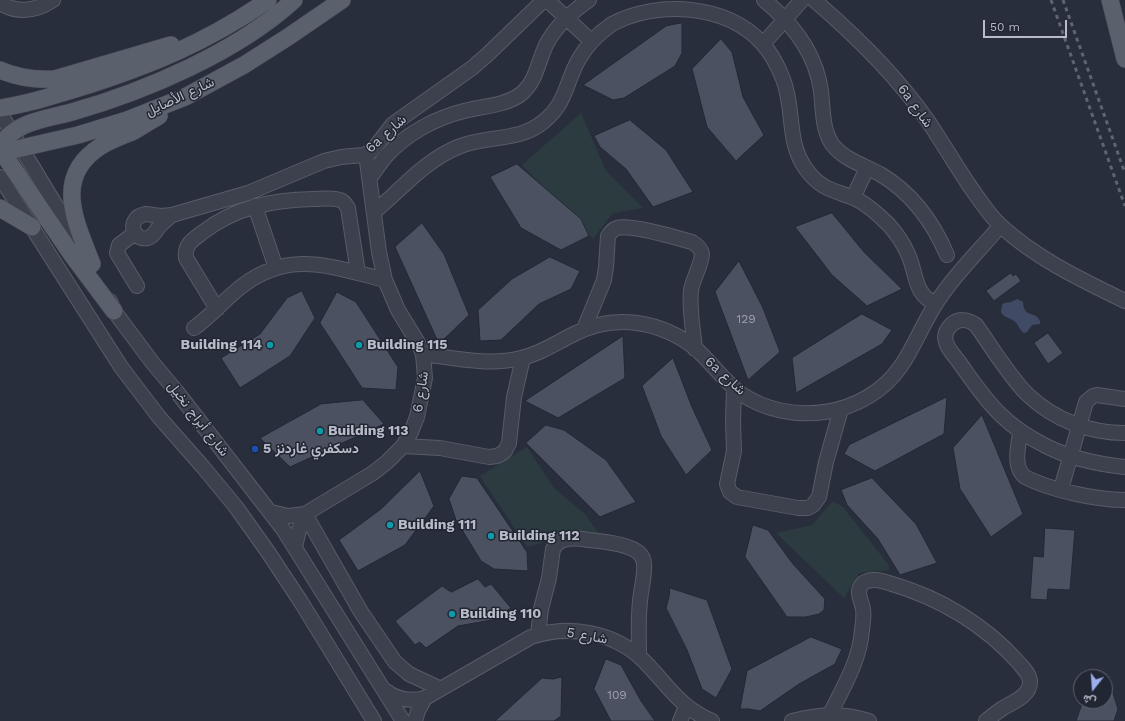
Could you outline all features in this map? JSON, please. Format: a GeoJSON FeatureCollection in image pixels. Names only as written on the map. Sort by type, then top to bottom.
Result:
{"type":"FeatureCollection","features":[{"type":"Feature","properties":{"kind":"main road"},"geometry":{"type":"LineString","coordinates":[[0,108],[17,105],[63,92],[144,66],[179,52],[236,22],[268,0]]}},
{"type":"Feature","properties":{"kind":"main road"},"geometry":{"type":"LineString","coordinates":[[2,145],[29,124],[110,100],[140,89],[188,68],[229,46],[261,26],[294,0]]}},
{"type":"Feature","properties":{"kind":"main road","name":"شارع الأصايل"},"geometry":{"type":"LineString","coordinates":[[21,148],[78,135],[127,120],[185,97],[244,65],[288,38],[342,0]]}},
{"type":"Feature","properties":{"kind":"main road"},"geometry":{"type":"LineString","coordinates":[[1110,0],[1125,58]]}},
{"type":"Feature","properties":{"kind":"main road"},"geometry":{"type":"LineString","coordinates":[[0,70],[23,78],[40,80],[55,79],[217,32]]}},
{"type":"Feature","properties":{"kind":"main road"},"geometry":{"type":"LineString","coordinates":[[92,264],[75,219],[72,204],[72,190],[75,176],[81,163],[91,153],[103,145],[147,123],[185,97]]}},
{"type":"Feature","properties":{"kind":"main road"},"geometry":{"type":"LineString","coordinates":[[2,145],[21,148]]}},
{"type":"Feature","properties":{"kind":"main road"},"geometry":{"type":"LineString","coordinates":[[2,145],[72,255],[114,311]]}},
{"type":"Feature","properties":{"kind":"main road"},"geometry":{"type":"LineString","coordinates":[[0,208],[32,227]]}},
{"type":"Feature","properties":{"kind":"street"},"geometry":{"type":"LineString","coordinates":[[0,3],[16,10],[26,10],[37,8],[53,0]]}},
{"type":"Feature","properties":{"kind":"street"},"geometry":{"type":"LineString","coordinates":[[545,0],[591,41]]}},
{"type":"Feature","properties":{"kind":"street","name":"6a شارع"},"geometry":{"type":"LineString","coordinates":[[172,215],[248,193],[324,161],[366,154],[374,149],[393,124],[455,81],[487,55],[545,0]]}},
{"type":"Feature","properties":{"kind":"street"},"geometry":{"type":"LineString","coordinates":[[370,178],[396,146],[421,128],[448,115],[509,101],[523,92],[534,78],[547,43],[559,26],[589,0]]}},
{"type":"Feature","properties":{"kind":"street"},"geometry":{"type":"LineString","coordinates":[[764,0],[785,20],[801,40],[814,64],[821,89],[827,134],[832,143],[839,152],[847,158],[894,183],[916,203],[934,228],[947,255]]}},
{"type":"Feature","properties":{"kind":"street"},"geometry":{"type":"LineString","coordinates":[[763,44],[802,0]]}},
{"type":"Feature","properties":{"kind":"street","name":"6a شارع"},"geometry":{"type":"LineString","coordinates":[[814,0],[868,49],[900,84],[928,122],[986,210],[1000,226],[1027,248],[1046,260],[1125,301]]}},
{"type":"Feature","properties":{"kind":"street"},"geometry":{"type":"LineString","coordinates":[[374,212],[422,168],[440,156],[465,144],[485,139],[510,137],[520,134],[540,124],[556,109],[562,100],[579,59],[591,41],[614,23],[627,16],[648,9],[669,6],[699,8],[727,18],[746,29],[763,44],[777,66],[787,90],[795,148],[802,163],[813,177],[822,185],[832,191],[853,198],[867,206],[890,226],[900,239],[907,252],[921,293],[949,327]]}},
{"type":"Feature","properties":{"kind":"street"},"geometry":{"type":"LineString","coordinates":[[0,113],[2,145]]}},
{"type":"Feature","properties":{"kind":"street","name":"شارع أبراج نخيل"},"geometry":{"type":"LineString","coordinates":[[21,148],[92,264],[114,311],[152,362],[271,512],[295,547],[403,721]]}},
{"type":"Feature","properties":{"kind":"street","name":"شارع 6"},"geometry":{"type":"LineString","coordinates":[[271,512],[288,516],[305,514],[381,468],[403,446],[414,425],[419,409],[425,378],[423,354],[418,342],[395,305],[385,280],[379,252],[366,154]]}},
{"type":"Feature","properties":{"kind":"street"},"geometry":{"type":"LineString","coordinates":[[853,198],[867,168]]}},
{"type":"Feature","properties":{"kind":"street","name":"شارع أبراج نخيل"},"geometry":{"type":"LineString","coordinates":[[0,177],[121,368],[159,418],[236,507],[301,602],[374,721]]}},
{"type":"Feature","properties":{"kind":"street"},"geometry":{"type":"LineString","coordinates":[[217,309],[186,258],[187,246],[218,222],[255,206],[296,200],[335,199],[343,202],[346,204],[349,212],[358,273]]}},
{"type":"Feature","properties":{"kind":"street"},"geometry":{"type":"LineString","coordinates":[[255,206],[276,268]]}},
{"type":"Feature","properties":{"kind":"street"},"geometry":{"type":"LineString","coordinates":[[146,214],[161,216],[172,215],[148,238],[140,238],[135,233],[133,226],[138,216],[146,214]]}},
{"type":"Feature","properties":{"kind":"street","name":"6a شارع"},"geometry":{"type":"LineString","coordinates":[[423,354],[494,361],[523,358],[544,350],[584,329],[597,325],[611,323],[638,323],[663,330],[685,341],[734,388],[763,405],[785,412],[809,414],[841,409],[864,399],[884,385],[893,376],[907,355],[932,308],[1000,226]]}},
{"type":"Feature","properties":{"kind":"street"},"geometry":{"type":"LineString","coordinates":[[584,329],[604,280],[608,236],[619,227],[641,230],[692,242],[696,244],[701,251],[701,259],[694,277],[691,296],[695,349]]}},
{"type":"Feature","properties":{"kind":"street"},"geometry":{"type":"LineString","coordinates":[[135,233],[119,245],[117,253],[137,286]]}},
{"type":"Feature","properties":{"kind":"street"},"geometry":{"type":"LineString","coordinates":[[194,328],[242,286],[276,268],[288,265],[313,263],[334,266],[385,280]]}},
{"type":"Feature","properties":{"kind":"street"},"geometry":{"type":"LineString","coordinates":[[1125,433],[1102,432],[1079,426],[1056,416],[1036,402],[1019,385],[976,325],[970,321],[959,320],[949,327],[945,337],[951,352],[1000,415],[1020,431],[1044,446],[1070,457],[1088,462],[1125,467]]}},
{"type":"Feature","properties":{"kind":"street"},"geometry":{"type":"LineString","coordinates":[[403,446],[440,448],[489,457],[502,454],[509,443],[514,397],[523,358]]}},
{"type":"Feature","properties":{"kind":"street"},"geometry":{"type":"LineString","coordinates":[[734,388],[734,451],[727,484],[730,492],[737,497],[798,508],[808,508],[813,505],[819,497],[826,462],[841,409]]}},
{"type":"Feature","properties":{"kind":"street"},"geometry":{"type":"LineString","coordinates":[[1061,489],[1086,402],[1093,396],[1102,395],[1125,399]]}},
{"type":"Feature","properties":{"kind":"street"},"geometry":{"type":"LineString","coordinates":[[1020,431],[1017,465],[1021,474],[1029,479],[1091,497],[1125,500]]}},
{"type":"Feature","properties":{"kind":"street"},"geometry":{"type":"LineString","coordinates":[[295,547],[305,514]]}},
{"type":"Feature","properties":{"kind":"street"},"geometry":{"type":"LineString","coordinates":[[305,514],[361,612],[395,662],[416,679],[441,689]]}},
{"type":"Feature","properties":{"kind":"street"},"geometry":{"type":"LineString","coordinates":[[538,634],[541,609],[547,588],[553,549],[555,545],[568,539],[585,539],[612,543],[635,550],[642,557],[644,562],[640,601],[639,656]]}},
{"type":"Feature","properties":{"kind":"street"},"geometry":{"type":"LineString","coordinates":[[830,714],[855,663],[860,645],[863,609],[858,596],[858,591],[863,582],[873,579],[900,586],[921,594],[958,613],[991,636],[1012,655],[1026,671],[1030,679],[1027,692],[986,721]]}},
{"type":"Feature","properties":{"kind":"street","name":"شارع 5"},"geometry":{"type":"LineString","coordinates":[[386,692],[404,700],[425,698],[523,641],[538,634],[556,631],[574,631],[597,635],[619,643],[639,656],[675,697],[686,707],[712,721]]}},
{"type":"Feature","properties":{"kind":"street"},"geometry":{"type":"LineString","coordinates":[[415,721],[418,711],[425,698]]}},
{"type":"Feature","properties":{"kind":"street"},"geometry":{"type":"LineString","coordinates":[[680,721],[686,707]]}},
{"type":"Feature","properties":{"kind":"street"},"geometry":{"type":"LineString","coordinates":[[792,721],[830,714],[844,714],[869,721]]}},
{"type":"Feature","properties":{"kind":"shaded area"},"geometry":{"type":"Polygon","coordinates":[[[581,113],[606,171],[643,208],[613,213],[593,239],[522,165],[581,113]]]}},
{"type":"Feature","properties":{"kind":"shaded area"},"geometry":{"type":"Polygon","coordinates":[[[527,447],[554,488],[585,514],[599,534],[554,539],[527,547],[480,476],[527,447]]]}},
{"type":"Feature","properties":{"kind":"shaded area"},"geometry":{"type":"Polygon","coordinates":[[[833,501],[843,507],[888,564],[890,570],[859,573],[844,598],[776,533],[812,525],[833,501]]]}},
{"type":"Feature","properties":{"kind":"water"},"geometry":{"type":"Polygon","coordinates":[[[1017,299],[1023,302],[1025,311],[1038,318],[1040,321],[1040,324],[1032,325],[1027,332],[1024,333],[1016,322],[1001,312],[1002,305],[1004,303],[1017,299]]]}},
{"type":"Feature","properties":{"kind":"building"},"geometry":{"type":"Polygon","coordinates":[[[682,23],[682,53],[675,66],[624,98],[613,100],[583,85],[666,26],[682,23]]]}},
{"type":"Feature","properties":{"kind":"building"},"geometry":{"type":"Polygon","coordinates":[[[721,39],[732,52],[743,97],[764,135],[736,161],[707,127],[692,69],[721,39]]]}},
{"type":"Feature","properties":{"kind":"building"},"geometry":{"type":"Polygon","coordinates":[[[630,120],[666,150],[693,192],[653,207],[626,169],[600,147],[594,136],[630,120]]]}},
{"type":"Feature","properties":{"kind":"building"},"geometry":{"type":"Polygon","coordinates":[[[517,164],[581,219],[589,236],[561,250],[521,228],[490,177],[517,164]]]}},
{"type":"Feature","properties":{"kind":"building"},"geometry":{"type":"Polygon","coordinates":[[[832,213],[864,252],[902,289],[867,306],[832,275],[795,227],[832,213]]]}},
{"type":"Feature","properties":{"kind":"building"},"geometry":{"type":"Polygon","coordinates":[[[422,223],[444,254],[469,315],[439,344],[395,247],[422,223]]]}},
{"type":"Feature","properties":{"kind":"building"},"geometry":{"type":"Polygon","coordinates":[[[550,257],[580,271],[571,289],[539,304],[501,340],[480,341],[478,310],[512,279],[550,257]]]}},
{"type":"Feature","properties":{"kind":"building"},"geometry":{"type":"Polygon","coordinates":[[[739,261],[763,308],[780,352],[748,380],[715,292],[739,261]]]}},
{"type":"Feature","properties":{"kind":"building"},"geometry":{"type":"Polygon","coordinates":[[[1011,273],[1013,276],[1016,274],[1021,281],[994,301],[986,291],[1011,273]]]}},
{"type":"Feature","properties":{"kind":"building","name":"Building 114"},"geometry":{"type":"Polygon","coordinates":[[[302,291],[315,318],[290,356],[240,388],[221,358],[260,334],[287,298],[302,291]]]}},
{"type":"Feature","properties":{"kind":"building","name":"Building 115"},"geometry":{"type":"Polygon","coordinates":[[[337,292],[356,302],[398,367],[396,390],[362,388],[320,323],[337,292]]]}},
{"type":"Feature","properties":{"kind":"building"},"geometry":{"type":"Polygon","coordinates":[[[862,314],[892,330],[882,344],[796,393],[792,358],[862,314]]]}},
{"type":"Feature","properties":{"kind":"building"},"geometry":{"type":"Polygon","coordinates":[[[1048,333],[1063,353],[1048,364],[1034,343],[1048,333]]]}},
{"type":"Feature","properties":{"kind":"building"},"geometry":{"type":"Polygon","coordinates":[[[623,336],[625,378],[558,418],[525,401],[623,336]]]}},
{"type":"Feature","properties":{"kind":"building"},"geometry":{"type":"Polygon","coordinates":[[[673,358],[692,407],[712,450],[686,475],[661,436],[642,386],[673,358]]]}},
{"type":"Feature","properties":{"kind":"building"},"geometry":{"type":"Polygon","coordinates":[[[947,397],[944,434],[875,471],[844,454],[849,445],[947,397]]]}},
{"type":"Feature","properties":{"kind":"building","name":"Building 113"},"geometry":{"type":"Polygon","coordinates":[[[363,400],[384,424],[290,467],[260,438],[321,404],[363,400]]]}},
{"type":"Feature","properties":{"kind":"building"},"geometry":{"type":"Polygon","coordinates":[[[982,415],[1023,514],[991,537],[960,489],[953,448],[982,415]]]}},
{"type":"Feature","properties":{"kind":"building"},"geometry":{"type":"Polygon","coordinates":[[[546,425],[564,430],[606,460],[636,502],[600,517],[526,443],[546,425]]]}},
{"type":"Feature","properties":{"kind":"building","name":"Building 111"},"geometry":{"type":"Polygon","coordinates":[[[420,471],[434,506],[405,545],[358,571],[339,540],[381,509],[420,471]]]}},
{"type":"Feature","properties":{"kind":"building","name":"Building 112"},"geometry":{"type":"Polygon","coordinates":[[[462,476],[477,478],[527,552],[528,571],[494,569],[481,561],[456,520],[449,499],[462,476]]]}},
{"type":"Feature","properties":{"kind":"building"},"geometry":{"type":"Polygon","coordinates":[[[872,478],[916,524],[937,563],[900,575],[878,539],[847,505],[841,490],[872,478]]]}},
{"type":"Feature","properties":{"kind":"building"},"geometry":{"type":"Polygon","coordinates":[[[753,525],[768,530],[793,564],[825,599],[824,610],[819,614],[806,617],[787,617],[745,557],[753,525]]]}},
{"type":"Feature","properties":{"kind":"building"},"geometry":{"type":"Polygon","coordinates":[[[1045,528],[1075,530],[1070,590],[1048,589],[1047,600],[1030,599],[1033,556],[1043,557],[1045,528]]]}},
{"type":"Feature","properties":{"kind":"building","name":"Building 110"},"geometry":{"type":"Polygon","coordinates":[[[478,579],[485,587],[491,584],[511,608],[492,620],[458,626],[426,648],[420,642],[415,645],[395,621],[442,586],[451,592],[478,579]]]}},
{"type":"Feature","properties":{"kind":"building"},"geometry":{"type":"Polygon","coordinates":[[[670,588],[707,600],[732,669],[716,698],[702,689],[687,650],[666,608],[670,588]]]}},
{"type":"Feature","properties":{"kind":"building"},"geometry":{"type":"Polygon","coordinates":[[[811,637],[842,649],[835,664],[799,684],[760,711],[740,709],[747,671],[811,637]]]}},
{"type":"Feature","properties":{"kind":"building"},"geometry":{"type":"Polygon","coordinates":[[[606,659],[621,665],[641,701],[655,721],[611,721],[594,689],[606,659]]]}},
{"type":"Feature","properties":{"kind":"building"},"geometry":{"type":"Polygon","coordinates":[[[562,677],[561,716],[554,721],[495,721],[542,678],[553,679],[562,677]]]}},
{"type":"Feature","properties":{"kind":"building"},"geometry":{"type":"Polygon","coordinates":[[[1113,693],[1118,709],[1114,721],[1076,721],[1080,709],[1113,709],[1113,693]]]}},
{"type":"Feature","properties":{"kind":"railway"},"geometry":{"type":"LineString","coordinates":[[1051,0],[1125,206]]}},
{"type":"Feature","properties":{"kind":"railway"},"geometry":{"type":"LineString","coordinates":[[1063,0],[1125,173]]}},
{"type":"Feature","properties":{"kind":"place","name":"Building 114"},"geometry":{"type":"Point","coordinates":[270,345]}},
{"type":"Feature","properties":{"kind":"place","name":"Building 115"},"geometry":{"type":"Point","coordinates":[359,345]}},
{"type":"Feature","properties":{"kind":"place","name":"Building 113"},"geometry":{"type":"Point","coordinates":[320,431]}},
{"type":"Feature","properties":{"kind":"place","name":"دسكفري غاردنز 5"},"geometry":{"type":"Point","coordinates":[255,449]}},
{"type":"Feature","properties":{"kind":"place","name":"Building 111"},"geometry":{"type":"Point","coordinates":[390,525]}},
{"type":"Feature","properties":{"kind":"place","name":"Building 112"},"geometry":{"type":"Point","coordinates":[491,536]}},
{"type":"Feature","properties":{"kind":"place","name":"Building 110"},"geometry":{"type":"Point","coordinates":[452,614]}}]}
